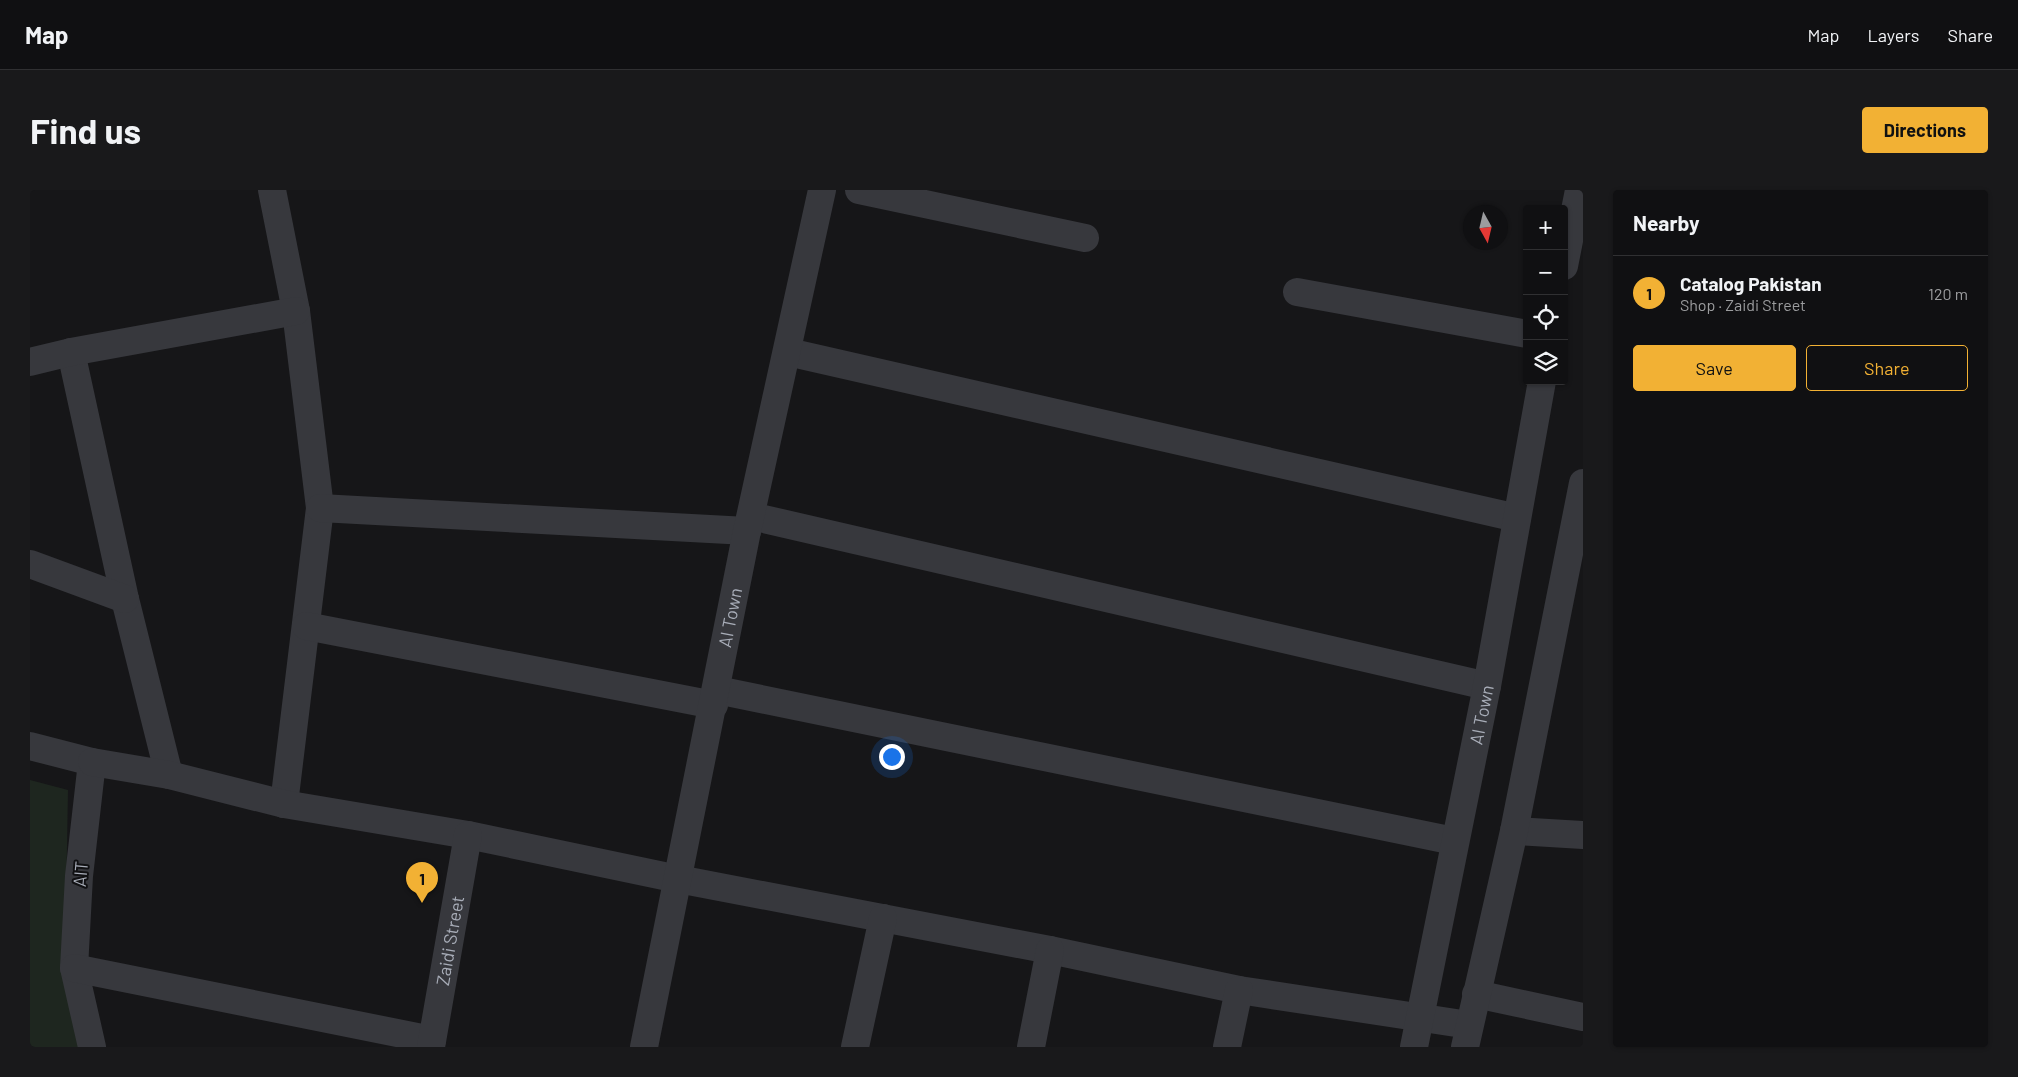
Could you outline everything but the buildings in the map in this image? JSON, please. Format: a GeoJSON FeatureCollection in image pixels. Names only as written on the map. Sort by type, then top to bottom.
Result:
{"type":"FeatureCollection","features":[{"type":"Feature","properties":{"kind":"street"},"geometry":{"type":"LineString","coordinates":[[272,190],[296,311],[320,508],[284,804]]}},
{"type":"Feature","properties":{"kind":"street","name":"AI Town"},"geometry":{"type":"LineString","coordinates":[[644,1047],[749,524],[822,190]]}},
{"type":"Feature","properties":{"kind":"street"},"geometry":{"type":"LineString","coordinates":[[859,190],[1085,238]]}},
{"type":"Feature","properties":{"kind":"street"},"geometry":{"type":"LineString","coordinates":[[1567,250],[1579,190]]}},
{"type":"Feature","properties":{"kind":"street"},"geometry":{"type":"LineString","coordinates":[[1297,292],[1523,333]]}},
{"type":"Feature","properties":{"kind":"street"},"geometry":{"type":"LineString","coordinates":[[30,362],[71,352],[296,311]]}},
{"type":"Feature","properties":{"kind":"street"},"geometry":{"type":"LineString","coordinates":[[71,352],[125,599],[169,776]]}},
{"type":"Feature","properties":{"kind":"street"},"geometry":{"type":"LineString","coordinates":[[788,352],[1517,518]]}},
{"type":"Feature","properties":{"kind":"street","name":"AI Town"},"geometry":{"type":"LineString","coordinates":[[1414,1047],[1454,841],[1487,686],[1541,385]]}},
{"type":"Feature","properties":{"kind":"street"},"geometry":{"type":"LineString","coordinates":[[30,746],[92,762],[169,776],[284,804],[468,835],[678,879],[1050,950],[1239,990],[1420,1018],[1467,1036],[1514,831],[1583,483]]}},
{"type":"Feature","properties":{"kind":"street"},"geometry":{"type":"LineString","coordinates":[[320,508],[749,524],[1487,686]]}},
{"type":"Feature","properties":{"kind":"street"},"geometry":{"type":"LineString","coordinates":[[30,564],[125,599]]}},
{"type":"Feature","properties":{"kind":"street"},"geometry":{"type":"LineString","coordinates":[[306,626],[715,698],[1454,841]]}},
{"type":"Feature","properties":{"kind":"street","name":"AIT"},"geometry":{"type":"LineString","coordinates":[[92,762],[79,876],[74,968],[92,1047]]}},
{"type":"Feature","properties":{"kind":"street"},"geometry":{"type":"LineString","coordinates":[[1514,831],[1583,835]]}},
{"type":"Feature","properties":{"kind":"street","name":"Zaidi Street"},"geometry":{"type":"LineString","coordinates":[[431,1043],[468,835]]}},
{"type":"Feature","properties":{"kind":"street"},"geometry":{"type":"LineString","coordinates":[[855,1047],[883,918]]}},
{"type":"Feature","properties":{"kind":"street"},"geometry":{"type":"LineString","coordinates":[[1032,1047],[1050,950]]}},
{"type":"Feature","properties":{"kind":"street"},"geometry":{"type":"LineString","coordinates":[[74,968],[431,1043]]}},
{"type":"Feature","properties":{"kind":"street"},"geometry":{"type":"LineString","coordinates":[[1227,1047],[1239,990]]}},
{"type":"Feature","properties":{"kind":"street"},"geometry":{"type":"LineString","coordinates":[[1476,994],[1583,1017]]}},
{"type":"Feature","properties":{"kind":"shaded area"},"geometry":{"type":"Polygon","coordinates":[[[30,780],[68,790],[65,960],[79,1047],[30,1047],[30,780]]]}},
{"type":"Feature","properties":{"kind":"place","name":"Catalog Pakistan"},"geometry":{"type":"Point","coordinates":[422,903]}}]}
